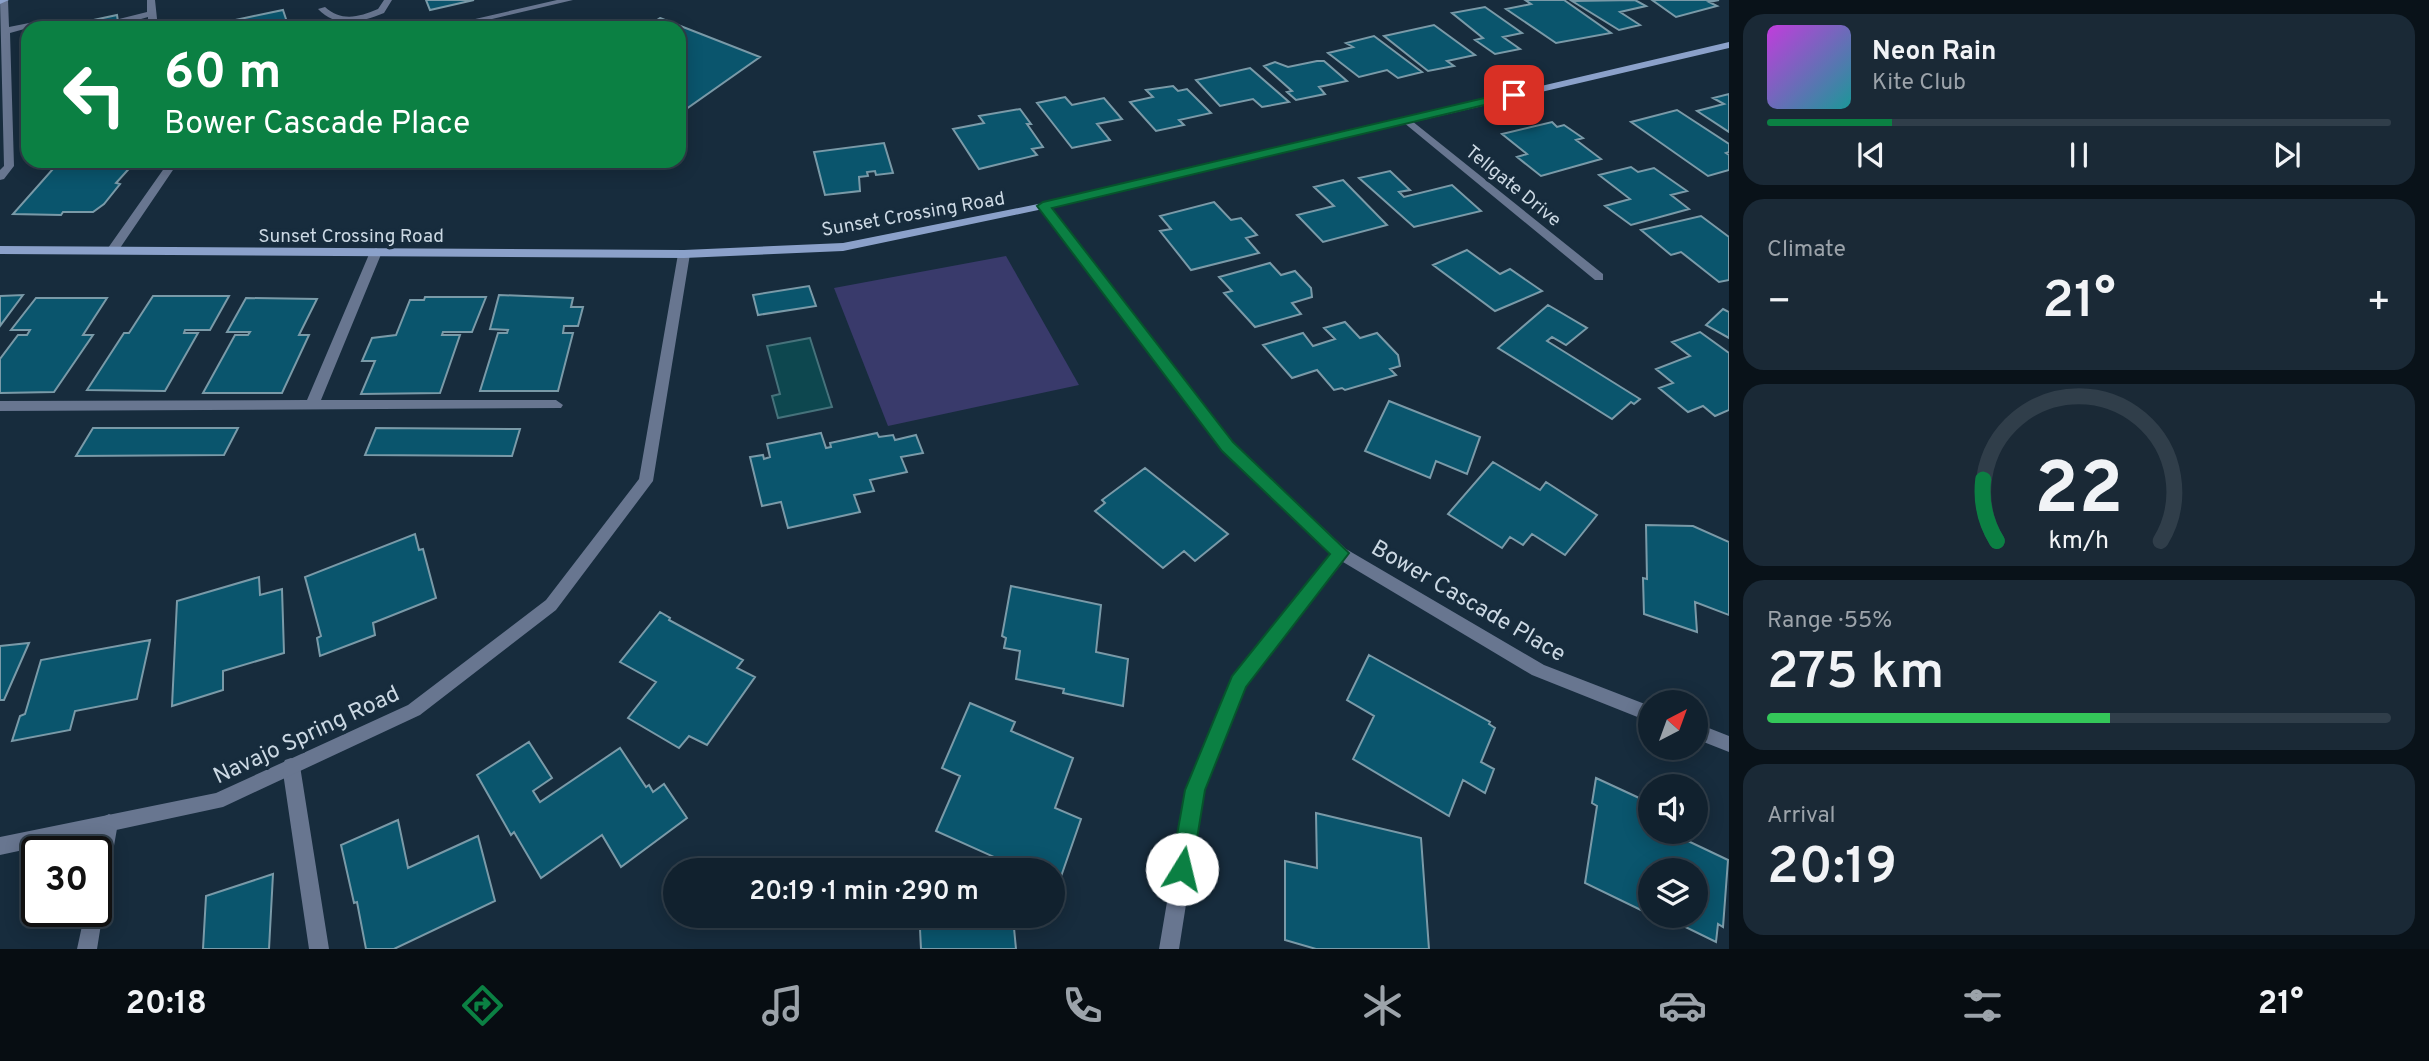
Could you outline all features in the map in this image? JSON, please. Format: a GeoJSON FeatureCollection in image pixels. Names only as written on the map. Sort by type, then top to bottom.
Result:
{"type":"FeatureCollection","features":[{"type":"Feature","properties":{"kind":"street"},"geometry":{"type":"LineString","coordinates":[[0,177],[9,166],[3,0]]}},
{"type":"Feature","properties":{"kind":"street"},"geometry":{"type":"LineString","coordinates":[[150,0],[152,21]]}},
{"type":"Feature","properties":{"kind":"street"},"geometry":{"type":"LineString","coordinates":[[322,9],[330,18],[338,21],[351,20],[382,11],[388,0]]}},
{"type":"Feature","properties":{"kind":"street"},"geometry":{"type":"LineString","coordinates":[[473,21],[569,0]]}},
{"type":"Feature","properties":{"kind":"street"},"geometry":{"type":"LineString","coordinates":[[122,21],[151,14]]}},
{"type":"Feature","properties":{"kind":"street"},"geometry":{"type":"LineString","coordinates":[[5,31],[21,28]]}},
{"type":"Feature","properties":{"kind":"street","name":"Sunset Crossing Road"},"geometry":{"type":"LineString","coordinates":[[0,250],[684,254],[843,247],[1043,206],[1729,45]]}},
{"type":"Feature","properties":{"kind":"street","name":"Tellgate Drive"},"geometry":{"type":"LineString","coordinates":[[1407,120],[1599,277]]}},
{"type":"Feature","properties":{"kind":"street"},"geometry":{"type":"LineString","coordinates":[[112,251],[169,168]]}},
{"type":"Feature","properties":{"kind":"street","name":"Bower Cascade Place"},"geometry":{"type":"LineString","coordinates":[[1043,206],[1227,447],[1341,553],[1538,670],[1638,709]]}},
{"type":"Feature","properties":{"kind":"street"},"geometry":{"type":"LineString","coordinates":[[312,405],[376,252]]}},
{"type":"Feature","properties":{"kind":"street","name":"Navajo Spring Road"},"geometry":{"type":"LineString","coordinates":[[0,846],[218,801],[414,710],[551,605],[646,481],[684,254]]}},
{"type":"Feature","properties":{"kind":"street"},"geometry":{"type":"LineString","coordinates":[[0,407],[556,405]]}},
{"type":"Feature","properties":{"kind":"street"},"geometry":{"type":"LineString","coordinates":[[1168,949],[1195,790],[1238,682],[1341,553]]}},
{"type":"Feature","properties":{"kind":"street"},"geometry":{"type":"LineString","coordinates":[[1708,736],[1729,744]]}},
{"type":"Feature","properties":{"kind":"street"},"geometry":{"type":"LineString","coordinates":[[292,766],[319,949]]}},
{"type":"Feature","properties":{"kind":"street"},"geometry":{"type":"LineString","coordinates":[[107,836],[109,823]]}},
{"type":"Feature","properties":{"kind":"street"},"geometry":{"type":"LineString","coordinates":[[87,949],[91,927]]}},
{"type":"Feature","properties":{"kind":"shaded area"},"geometry":{"type":"Polygon","coordinates":[[[1006,256],[1079,385],[888,426],[834,288],[1006,256]]]}},
{"type":"Feature","properties":{"kind":"shaded area"},"geometry":{"type":"Polygon","coordinates":[[[810,338],[832,407],[778,418],[772,396],[780,394],[767,346],[810,338]]]}},
{"type":"Feature","properties":{"kind":"building"},"geometry":{"type":"Polygon","coordinates":[[[426,0],[474,0],[430,10],[426,0]]]}},
{"type":"Feature","properties":{"kind":"building"},"geometry":{"type":"Polygon","coordinates":[[[1525,0],[1564,0],[1611,33],[1556,43],[1506,9],[1531,4],[1525,0]]]}},
{"type":"Feature","properties":{"kind":"building"},"geometry":{"type":"Polygon","coordinates":[[[1635,0],[1646,6],[1620,12],[1640,25],[1619,30],[1572,1],[1635,0]]]}},
{"type":"Feature","properties":{"kind":"building"},"geometry":{"type":"Polygon","coordinates":[[[1652,0],[1719,0],[1709,2],[1717,6],[1676,17],[1652,0]]]}},
{"type":"Feature","properties":{"kind":"building"},"geometry":{"type":"Polygon","coordinates":[[[1485,7],[1522,33],[1503,37],[1520,49],[1495,54],[1475,40],[1483,38],[1452,13],[1485,7]]]}},
{"type":"Feature","properties":{"kind":"building"},"geometry":{"type":"Polygon","coordinates":[[[283,10],[287,21],[231,21],[283,10]]]}},
{"type":"Feature","properties":{"kind":"building"},"geometry":{"type":"Polygon","coordinates":[[[117,15],[118,21],[89,21],[117,15]]]}},
{"type":"Feature","properties":{"kind":"building"},"geometry":{"type":"Polygon","coordinates":[[[1434,25],[1475,55],[1447,61],[1454,66],[1428,71],[1384,36],[1434,25]]]}},
{"type":"Feature","properties":{"kind":"building"},"geometry":{"type":"Polygon","coordinates":[[[686,28],[760,57],[686,109],[686,28]]]}},
{"type":"Feature","properties":{"kind":"building"},"geometry":{"type":"Polygon","coordinates":[[[1374,36],[1422,72],[1398,78],[1387,70],[1359,77],[1328,53],[1353,47],[1346,43],[1374,36]]]}},
{"type":"Feature","properties":{"kind":"building"},"geometry":{"type":"Polygon","coordinates":[[[1324,61],[1347,81],[1319,87],[1325,94],[1296,100],[1287,92],[1292,91],[1264,66],[1275,62],[1288,67],[1324,61]]]}},
{"type":"Feature","properties":{"kind":"building"},"geometry":{"type":"Polygon","coordinates":[[[1250,68],[1289,102],[1262,107],[1253,99],[1220,106],[1196,80],[1250,68]]]}},
{"type":"Feature","properties":{"kind":"building"},"geometry":{"type":"Polygon","coordinates":[[[1173,86],[1178,91],[1187,89],[1211,113],[1179,120],[1184,125],[1156,131],[1130,102],[1153,97],[1146,90],[1173,86]]]}},
{"type":"Feature","properties":{"kind":"building"},"geometry":{"type":"Polygon","coordinates":[[[1729,94],[1729,132],[1697,111],[1724,104],[1713,98],[1729,94]]]}},
{"type":"Feature","properties":{"kind":"building"},"geometry":{"type":"Polygon","coordinates":[[[1065,97],[1072,105],[1104,98],[1122,119],[1097,124],[1110,140],[1072,148],[1037,103],[1065,97]]]}},
{"type":"Feature","properties":{"kind":"building"},"geometry":{"type":"Polygon","coordinates":[[[1020,109],[1043,147],[1032,149],[1037,155],[979,169],[953,129],[984,123],[979,116],[1020,109]]]}},
{"type":"Feature","properties":{"kind":"building"},"geometry":{"type":"Polygon","coordinates":[[[1677,110],[1729,144],[1729,152],[1726,153],[1729,155],[1729,170],[1708,176],[1631,122],[1677,110]]]}},
{"type":"Feature","properties":{"kind":"building"},"geometry":{"type":"Polygon","coordinates":[[[1552,122],[1557,127],[1564,125],[1583,138],[1576,140],[1601,159],[1541,176],[1517,157],[1527,154],[1502,134],[1552,122]]]}},
{"type":"Feature","properties":{"kind":"building"},"geometry":{"type":"Polygon","coordinates":[[[884,143],[893,173],[876,175],[875,171],[867,172],[868,176],[859,177],[860,191],[825,195],[814,152],[884,143]]]}},
{"type":"Feature","properties":{"kind":"building"},"geometry":{"type":"Polygon","coordinates":[[[1631,167],[1638,172],[1654,168],[1687,191],[1671,195],[1689,209],[1631,225],[1605,206],[1630,199],[1599,175],[1631,167]]]}},
{"type":"Feature","properties":{"kind":"building"},"geometry":{"type":"Polygon","coordinates":[[[54,168],[130,168],[116,183],[120,184],[104,204],[93,212],[63,212],[61,215],[13,214],[54,168]]]}},
{"type":"Feature","properties":{"kind":"building"},"geometry":{"type":"Polygon","coordinates":[[[1390,171],[1410,190],[1399,192],[1404,197],[1452,185],[1481,211],[1414,227],[1359,178],[1390,171]]]}},
{"type":"Feature","properties":{"kind":"building"},"geometry":{"type":"Polygon","coordinates":[[[1343,180],[1387,225],[1323,242],[1297,215],[1334,206],[1314,187],[1343,180]]]}},
{"type":"Feature","properties":{"kind":"building"},"geometry":{"type":"Polygon","coordinates":[[[1214,202],[1231,220],[1241,218],[1257,235],[1246,238],[1259,253],[1191,270],[1160,231],[1171,229],[1160,216],[1214,202]]]}},
{"type":"Feature","properties":{"kind":"building"},"geometry":{"type":"Polygon","coordinates":[[[1701,216],[1729,237],[1729,280],[1719,282],[1681,252],[1671,255],[1641,230],[1701,216]]]}},
{"type":"Feature","properties":{"kind":"building"},"geometry":{"type":"Polygon","coordinates":[[[1467,250],[1500,274],[1510,269],[1542,291],[1495,311],[1433,265],[1467,250]]]}},
{"type":"Feature","properties":{"kind":"building"},"geometry":{"type":"Polygon","coordinates":[[[1270,263],[1281,275],[1295,271],[1311,288],[1312,297],[1292,303],[1301,314],[1255,327],[1224,293],[1232,291],[1219,277],[1270,263]]]}},
{"type":"Feature","properties":{"kind":"building"},"geometry":{"type":"Polygon","coordinates":[[[809,286],[816,306],[758,315],[753,295],[809,286]]]}},
{"type":"Feature","properties":{"kind":"building"},"geometry":{"type":"Polygon","coordinates":[[[23,295],[0,326],[0,296],[23,295]]]}},
{"type":"Feature","properties":{"kind":"building"},"geometry":{"type":"Polygon","coordinates":[[[499,295],[573,298],[571,307],[583,307],[578,326],[564,326],[563,333],[573,333],[558,391],[480,391],[498,333],[507,333],[508,330],[490,329],[499,295]]]}},
{"type":"Feature","properties":{"kind":"building"},"geometry":{"type":"Polygon","coordinates":[[[153,296],[229,296],[210,330],[185,330],[184,333],[198,333],[165,391],[87,390],[124,333],[129,333],[153,296]]]}},
{"type":"Feature","properties":{"kind":"building"},"geometry":{"type":"Polygon","coordinates":[[[425,297],[486,297],[472,332],[443,332],[442,335],[460,335],[440,393],[361,394],[375,361],[362,361],[372,338],[396,335],[410,300],[424,300],[425,297]]]}},
{"type":"Feature","properties":{"kind":"building"},"geometry":{"type":"Polygon","coordinates":[[[36,298],[107,298],[83,335],[93,335],[54,392],[0,393],[0,359],[18,335],[27,335],[30,330],[11,330],[36,298]]]}},
{"type":"Feature","properties":{"kind":"building"},"geometry":{"type":"Polygon","coordinates":[[[246,298],[317,299],[299,335],[309,335],[282,393],[203,393],[235,335],[248,335],[250,332],[227,332],[246,298]]]}},
{"type":"Feature","properties":{"kind":"building"},"geometry":{"type":"Polygon","coordinates":[[[1548,305],[1587,328],[1566,345],[1552,337],[1547,341],[1640,399],[1634,404],[1631,402],[1612,419],[1498,348],[1548,305]]]}},
{"type":"Feature","properties":{"kind":"building"},"geometry":{"type":"Polygon","coordinates":[[[1723,309],[1729,312],[1729,338],[1706,325],[1723,309]]]}},
{"type":"Feature","properties":{"kind":"building"},"geometry":{"type":"Polygon","coordinates":[[[1345,322],[1360,338],[1377,333],[1398,355],[1400,366],[1390,369],[1396,375],[1345,390],[1334,390],[1317,370],[1292,378],[1263,345],[1303,333],[1313,346],[1335,339],[1324,328],[1345,322]]]}},
{"type":"Feature","properties":{"kind":"building"},"geometry":{"type":"Polygon","coordinates":[[[1700,332],[1729,353],[1729,410],[1715,416],[1703,406],[1688,412],[1659,388],[1673,383],[1656,369],[1690,356],[1672,342],[1700,332]]]}},
{"type":"Feature","properties":{"kind":"building"},"geometry":{"type":"Polygon","coordinates":[[[1389,401],[1480,437],[1467,474],[1436,461],[1430,478],[1365,451],[1389,401]]]}},
{"type":"Feature","properties":{"kind":"building"},"geometry":{"type":"Polygon","coordinates":[[[93,428],[238,428],[224,455],[76,456],[93,428]]]}},
{"type":"Feature","properties":{"kind":"building"},"geometry":{"type":"Polygon","coordinates":[[[376,428],[520,429],[512,456],[365,455],[376,428]]]}},
{"type":"Feature","properties":{"kind":"building"},"geometry":{"type":"Polygon","coordinates":[[[821,433],[826,448],[831,447],[830,443],[877,433],[879,437],[893,435],[895,440],[916,435],[923,453],[901,457],[907,472],[870,480],[874,491],[854,495],[860,512],[788,528],[781,502],[762,506],[750,457],[770,457],[767,444],[821,433]]]}},
{"type":"Feature","properties":{"kind":"building"},"geometry":{"type":"Polygon","coordinates":[[[1493,462],[1540,490],[1546,482],[1597,515],[1565,555],[1532,534],[1523,545],[1510,537],[1502,548],[1448,514],[1493,462]]]}},
{"type":"Feature","properties":{"kind":"building"},"geometry":{"type":"Polygon","coordinates":[[[1145,468],[1228,534],[1195,561],[1184,551],[1163,568],[1095,511],[1105,503],[1102,500],[1145,468]]]}},
{"type":"Feature","properties":{"kind":"building"},"geometry":{"type":"Polygon","coordinates":[[[1646,525],[1693,526],[1729,542],[1729,615],[1695,602],[1697,632],[1644,614],[1643,578],[1647,579],[1646,525]]]}},
{"type":"Feature","properties":{"kind":"building"},"geometry":{"type":"Polygon","coordinates":[[[415,534],[419,550],[423,549],[436,598],[373,623],[375,635],[320,656],[317,638],[321,636],[305,577],[415,534]]]}},
{"type":"Feature","properties":{"kind":"building"},"geometry":{"type":"Polygon","coordinates":[[[259,577],[260,595],[282,589],[284,653],[223,671],[223,690],[172,706],[177,601],[259,577]]]}},
{"type":"Feature","properties":{"kind":"building"},"geometry":{"type":"Polygon","coordinates":[[[1011,586],[1101,605],[1096,652],[1128,659],[1123,706],[1016,679],[1020,651],[1004,648],[1006,638],[1002,636],[1011,586]]]}},
{"type":"Feature","properties":{"kind":"building"},"geometry":{"type":"Polygon","coordinates":[[[660,612],[670,618],[669,620],[743,660],[737,668],[755,677],[707,745],[689,736],[679,748],[628,718],[656,682],[620,662],[660,612]]]}},
{"type":"Feature","properties":{"kind":"building"},"geometry":{"type":"Polygon","coordinates":[[[150,640],[137,699],[75,711],[70,730],[12,741],[20,716],[25,714],[41,660],[150,640]]]}},
{"type":"Feature","properties":{"kind":"building"},"geometry":{"type":"Polygon","coordinates":[[[29,643],[4,700],[0,700],[0,646],[29,643]]]}},
{"type":"Feature","properties":{"kind":"building"},"geometry":{"type":"Polygon","coordinates":[[[1369,655],[1490,722],[1495,728],[1481,762],[1494,769],[1485,793],[1463,780],[1449,816],[1353,759],[1374,716],[1347,700],[1369,655]]]}},
{"type":"Feature","properties":{"kind":"building"},"geometry":{"type":"Polygon","coordinates":[[[970,703],[1015,722],[1011,731],[1073,758],[1055,808],[1081,819],[1065,865],[1065,858],[996,858],[936,831],[960,776],[942,768],[970,703]]]}},
{"type":"Feature","properties":{"kind":"building"},"geometry":{"type":"Polygon","coordinates":[[[529,742],[552,778],[533,791],[540,802],[620,748],[646,787],[649,785],[653,792],[664,784],[687,818],[621,867],[602,835],[541,878],[514,832],[511,835],[477,775],[529,742]]]}},
{"type":"Feature","properties":{"kind":"building"},"geometry":{"type":"Polygon","coordinates":[[[1596,778],[1638,797],[1638,844],[1694,844],[1728,860],[1723,927],[1718,924],[1716,942],[1687,928],[1708,928],[1708,858],[1638,858],[1638,909],[1585,883],[1597,806],[1592,803],[1596,778]]]}},
{"type":"Feature","properties":{"kind":"building"},"geometry":{"type":"Polygon","coordinates":[[[1316,813],[1421,838],[1429,949],[1316,949],[1285,940],[1285,861],[1317,868],[1316,813]]]}},
{"type":"Feature","properties":{"kind":"building"},"geometry":{"type":"Polygon","coordinates":[[[398,820],[408,868],[478,836],[495,901],[394,949],[366,949],[357,902],[354,903],[341,845],[398,820]]]}},
{"type":"Feature","properties":{"kind":"building"},"geometry":{"type":"Polygon","coordinates":[[[273,874],[269,949],[203,949],[206,896],[273,874]]]}},
{"type":"Feature","properties":{"kind":"building"},"geometry":{"type":"Polygon","coordinates":[[[1014,928],[1016,949],[921,949],[920,929],[1014,928]]]}},
{"type":"Feature","properties":{"kind":"route"},"geometry":{"type":"LineString","coordinates":[[1182,869],[1195,790],[1238,682],[1341,553],[1227,447],[1043,206],[1514,95]]}}]}
